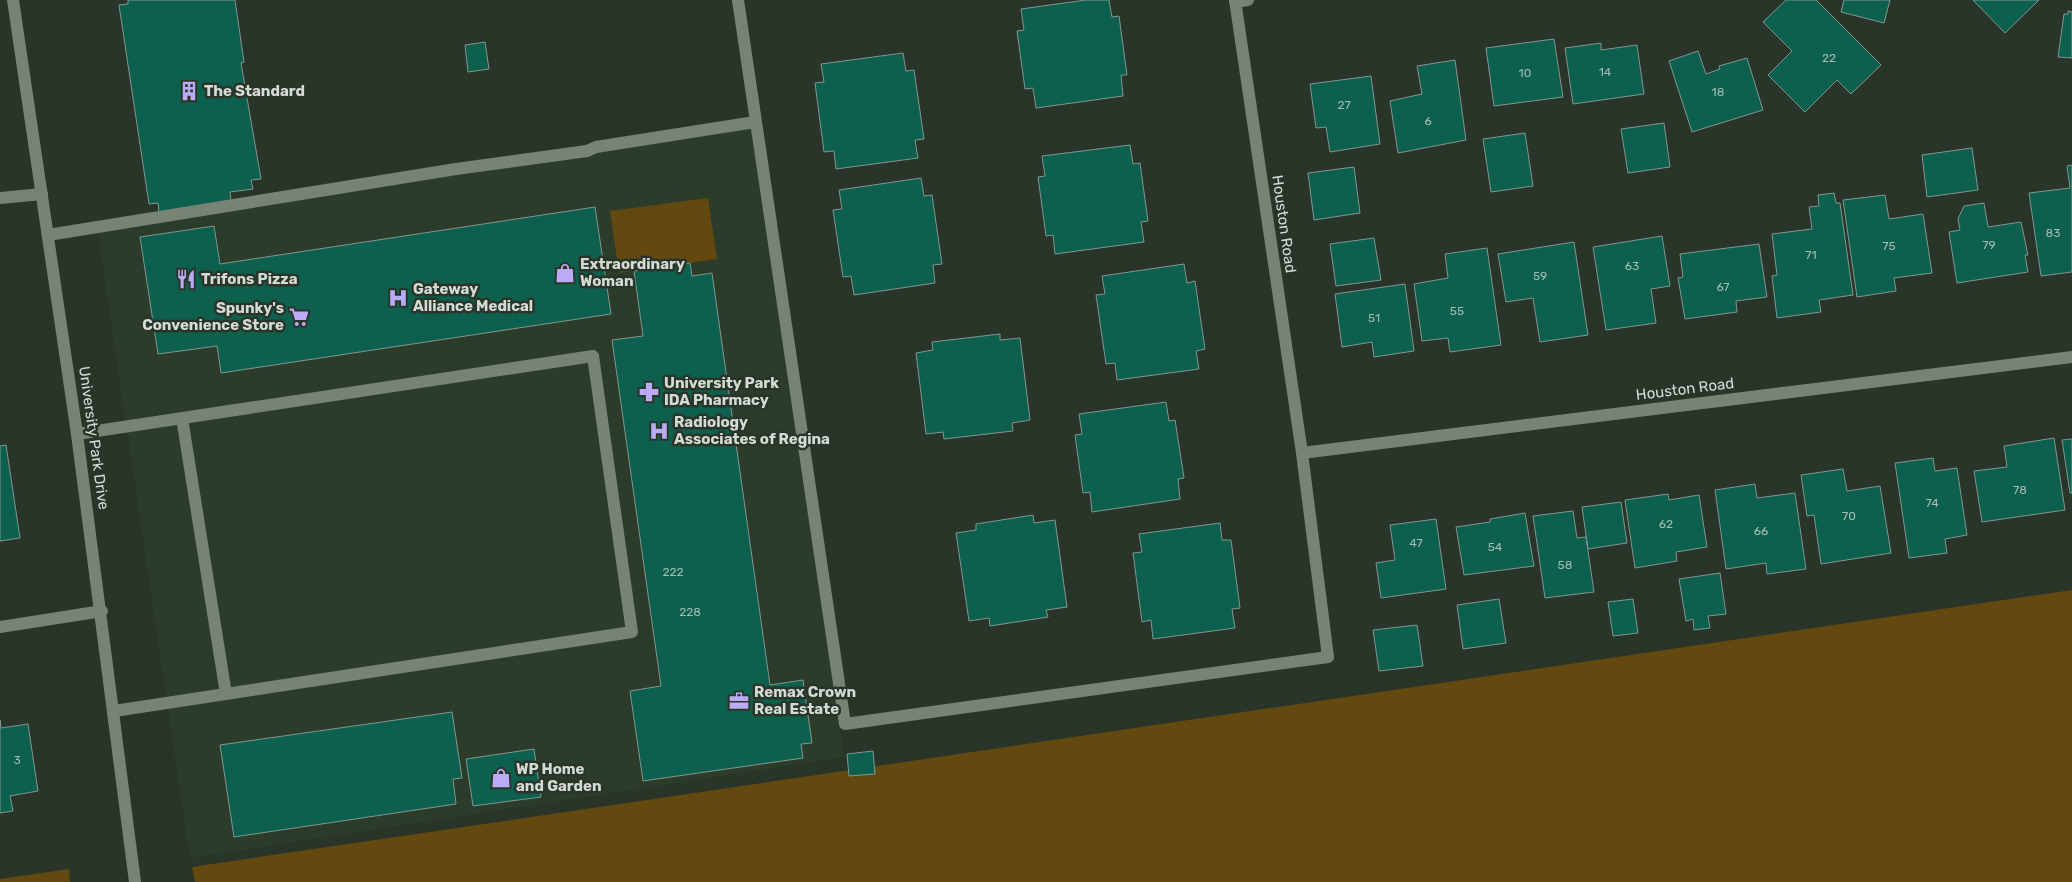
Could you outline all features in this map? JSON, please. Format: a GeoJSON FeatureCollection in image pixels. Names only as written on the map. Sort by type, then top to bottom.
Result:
{"type":"FeatureCollection","features":[{"type":"Feature","properties":{"kind":"street","name":"University Park Drive"},"geometry":{"type":"LineString","coordinates":[[13,0],[102,611],[135,882]]}},
{"type":"Feature","properties":{"kind":"street"},"geometry":{"type":"LineString","coordinates":[[48,235],[417,175],[587,151],[596,147],[755,122],[738,0]]}},
{"type":"Feature","properties":{"kind":"street","name":"Houston Road"},"geometry":{"type":"LineString","coordinates":[[755,122],[845,724],[1328,657],[1240,1]]}},
{"type":"Feature","properties":{"kind":"street"},"geometry":{"type":"LineString","coordinates":[[0,198],[42,194]]}},
{"type":"Feature","properties":{"kind":"street"},"geometry":{"type":"LineString","coordinates":[[77,434],[593,356],[632,632],[114,711]]}},
{"type":"Feature","properties":{"kind":"street","name":"Houston Road"},"geometry":{"type":"LineString","coordinates":[[1302,453],[2072,357]]}},
{"type":"Feature","properties":{"kind":"street"},"geometry":{"type":"LineString","coordinates":[[182,418],[226,694]]}},
{"type":"Feature","properties":{"kind":"street"},"geometry":{"type":"LineString","coordinates":[[0,627],[102,611]]}},
{"type":"Feature","properties":{"kind":"shaded area"},"geometry":{"type":"Polygon","coordinates":[[[752,127],[844,757],[190,858],[97,226],[752,127]]]}},
{"type":"Feature","properties":{"kind":"shaded area"},"geometry":{"type":"Polygon","coordinates":[[[708,198],[717,259],[619,273],[610,211],[708,198]]]}},
{"type":"Feature","properties":{"kind":"shaded area"},"geometry":{"type":"Polygon","coordinates":[[[2072,590],[2072,882],[195,882],[192,867],[2072,590]]]}},
{"type":"Feature","properties":{"kind":"shaded area"},"geometry":{"type":"Polygon","coordinates":[[[69,869],[70,882],[0,882],[0,879],[69,869]]]}},
{"type":"Feature","properties":{"kind":"building","name":"The Standard"},"geometry":{"type":"Polygon","coordinates":[[[128,0],[235,0],[244,62],[241,63],[261,179],[251,180],[253,189],[230,192],[231,201],[159,212],[158,203],[149,204],[119,5],[128,4],[128,0]]]}},
{"type":"Feature","properties":{"kind":"building"},"geometry":{"type":"Polygon","coordinates":[[[1086,0],[1109,0],[1112,17],[1119,16],[1127,75],[1121,75],[1123,96],[1036,108],[1033,88],[1025,89],[1017,31],[1024,30],[1021,9],[1086,0]]]}},
{"type":"Feature","properties":{"kind":"building"},"geometry":{"type":"Polygon","coordinates":[[[1786,0],[1816,0],[1881,65],[1851,94],[1837,80],[1805,112],[1768,75],[1792,51],[1763,22],[1786,0]]]}},
{"type":"Feature","properties":{"kind":"building"},"geometry":{"type":"Polygon","coordinates":[[[1844,0],[1890,0],[1884,23],[1841,12],[1844,0]]]}},
{"type":"Feature","properties":{"kind":"building"},"geometry":{"type":"Polygon","coordinates":[[[1973,0],[2039,0],[2005,33],[1973,0]]]}},
{"type":"Feature","properties":{"kind":"building"},"geometry":{"type":"Polygon","coordinates":[[[2068,11],[2072,12],[2072,58],[2058,57],[2064,14],[2068,14],[2068,11]]]}},
{"type":"Feature","properties":{"kind":"building"},"geometry":{"type":"Polygon","coordinates":[[[1554,39],[1563,97],[1494,106],[1486,48],[1554,39]]]}},
{"type":"Feature","properties":{"kind":"building"},"geometry":{"type":"Polygon","coordinates":[[[485,42],[489,69],[468,72],[465,45],[485,42]]]}},
{"type":"Feature","properties":{"kind":"building"},"geometry":{"type":"Polygon","coordinates":[[[1601,43],[1601,50],[1637,45],[1644,94],[1573,104],[1565,48],[1601,43]]]}},
{"type":"Feature","properties":{"kind":"building"},"geometry":{"type":"Polygon","coordinates":[[[1698,51],[1706,74],[1720,69],[1719,66],[1747,58],[1763,110],[1692,132],[1669,61],[1698,51]]]}},
{"type":"Feature","properties":{"kind":"building"},"geometry":{"type":"Polygon","coordinates":[[[903,53],[906,71],[914,70],[924,139],[915,140],[918,158],[836,169],[834,151],[824,152],[815,83],[824,82],[821,64],[903,53]]]}},
{"type":"Feature","properties":{"kind":"building"},"geometry":{"type":"Polygon","coordinates":[[[1455,60],[1466,140],[1398,153],[1390,101],[1422,94],[1417,66],[1455,60]]]}},
{"type":"Feature","properties":{"kind":"building"},"geometry":{"type":"Polygon","coordinates":[[[1371,76],[1380,144],[1330,152],[1326,127],[1316,128],[1310,84],[1371,76]]]}},
{"type":"Feature","properties":{"kind":"building"},"geometry":{"type":"Polygon","coordinates":[[[1664,123],[1670,167],[1628,173],[1621,129],[1664,123]]]}},
{"type":"Feature","properties":{"kind":"building"},"geometry":{"type":"Polygon","coordinates":[[[1525,133],[1533,186],[1491,192],[1483,139],[1525,133]]]}},
{"type":"Feature","properties":{"kind":"building"},"geometry":{"type":"Polygon","coordinates":[[[1130,145],[1133,164],[1140,163],[1148,221],[1141,222],[1144,242],[1055,254],[1053,235],[1046,236],[1038,177],[1045,176],[1042,156],[1130,145]]]}},
{"type":"Feature","properties":{"kind":"building"},"geometry":{"type":"Polygon","coordinates":[[[1972,148],[1978,190],[1927,197],[1922,155],[1972,148]]]}},
{"type":"Feature","properties":{"kind":"building"},"geometry":{"type":"Polygon","coordinates":[[[2072,165],[2072,272],[2041,276],[2029,193],[2070,188],[2067,166],[2072,165]]]}},
{"type":"Feature","properties":{"kind":"building"},"geometry":{"type":"Polygon","coordinates":[[[1354,167],[1360,213],[1314,220],[1308,173],[1354,167]]]}},
{"type":"Feature","properties":{"kind":"building"},"geometry":{"type":"Polygon","coordinates":[[[921,178],[924,196],[932,195],[942,264],[933,265],[935,283],[854,295],[851,276],[843,277],[833,210],[842,209],[839,190],[921,178]]]}},
{"type":"Feature","properties":{"kind":"building"},"geometry":{"type":"Polygon","coordinates":[[[1834,193],[1836,203],[1840,203],[1853,295],[1819,300],[1821,312],[1777,318],[1772,276],[1777,275],[1772,234],[1812,229],[1809,207],[1819,206],[1818,195],[1834,193]]]}},
{"type":"Feature","properties":{"kind":"building"},"geometry":{"type":"Polygon","coordinates":[[[1885,195],[1889,219],[1923,214],[1932,273],[1894,278],[1896,291],[1857,297],[1843,200],[1885,195]]]}},
{"type":"Feature","properties":{"kind":"building"},"geometry":{"type":"Polygon","coordinates":[[[1984,203],[1988,227],[2021,222],[2028,255],[2025,255],[2028,272],[1957,283],[1949,232],[1960,230],[1958,219],[1964,206],[1984,203]]]}},
{"type":"Feature","properties":{"kind":"building"},"geometry":{"type":"Polygon","coordinates":[[[595,207],[611,314],[221,373],[217,346],[158,354],[140,237],[214,226],[220,264],[595,207]]]}},
{"type":"Feature","properties":{"kind":"building"},"geometry":{"type":"Polygon","coordinates":[[[1662,236],[1670,286],[1651,289],[1656,323],[1606,330],[1593,247],[1662,236]]]}},
{"type":"Feature","properties":{"kind":"building"},"geometry":{"type":"Polygon","coordinates":[[[1374,238],[1381,280],[1336,286],[1330,244],[1374,238]]]}},
{"type":"Feature","properties":{"kind":"building"},"geometry":{"type":"Polygon","coordinates":[[[1574,242],[1588,335],[1540,342],[1533,298],[1506,302],[1498,254],[1574,242]]]}},
{"type":"Feature","properties":{"kind":"building"},"geometry":{"type":"Polygon","coordinates":[[[1759,244],[1767,297],[1736,301],[1737,312],[1685,319],[1678,278],[1683,277],[1680,254],[1759,244]]]}},
{"type":"Feature","properties":{"kind":"building"},"geometry":{"type":"Polygon","coordinates":[[[1487,248],[1501,345],[1450,352],[1448,338],[1422,341],[1414,284],[1448,278],[1445,254],[1487,248]]]}},
{"type":"Feature","properties":{"kind":"building"},"geometry":{"type":"Polygon","coordinates":[[[690,263],[692,276],[712,273],[770,685],[803,680],[812,743],[801,744],[803,758],[643,781],[630,691],[661,686],[612,340],[643,336],[634,271],[690,263]]]}},
{"type":"Feature","properties":{"kind":"building"},"geometry":{"type":"Polygon","coordinates":[[[1184,264],[1187,283],[1195,281],[1205,349],[1196,351],[1199,369],[1117,380],[1115,363],[1106,364],[1096,295],[1105,294],[1102,276],[1184,264]]]}},
{"type":"Feature","properties":{"kind":"building"},"geometry":{"type":"Polygon","coordinates":[[[1405,284],[1414,351],[1374,357],[1372,342],[1342,347],[1335,294],[1405,284]]]}},
{"type":"Feature","properties":{"kind":"building"},"geometry":{"type":"Polygon","coordinates":[[[1000,334],[1000,340],[1020,338],[1030,420],[1012,423],[1013,431],[944,439],[943,432],[926,434],[916,353],[933,350],[932,342],[1000,334]]]}},
{"type":"Feature","properties":{"kind":"building"},"geometry":{"type":"Polygon","coordinates":[[[1166,402],[1169,421],[1175,420],[1184,478],[1178,479],[1180,499],[1092,512],[1090,492],[1083,493],[1075,435],[1082,434],[1079,414],[1166,402]]]}},
{"type":"Feature","properties":{"kind":"building"},"geometry":{"type":"Polygon","coordinates":[[[2054,438],[2065,510],[1982,522],[1974,471],[2007,467],[2004,446],[2054,438]]]}},
{"type":"Feature","properties":{"kind":"building"},"geometry":{"type":"Polygon","coordinates":[[[2072,439],[2072,493],[2070,493],[2062,440],[2072,439]]]}},
{"type":"Feature","properties":{"kind":"building"},"geometry":{"type":"Polygon","coordinates":[[[6,445],[20,538],[0,541],[0,446],[6,445]]]}},
{"type":"Feature","properties":{"kind":"building"},"geometry":{"type":"Polygon","coordinates":[[[1933,458],[1935,471],[1957,468],[1967,535],[1945,539],[1947,553],[1909,558],[1895,463],[1933,458]]]}},
{"type":"Feature","properties":{"kind":"building"},"geometry":{"type":"Polygon","coordinates":[[[1843,469],[1847,491],[1880,486],[1891,553],[1821,564],[1814,515],[1807,516],[1801,475],[1843,469]]]}},
{"type":"Feature","properties":{"kind":"building"},"geometry":{"type":"Polygon","coordinates":[[[1755,484],[1757,498],[1795,493],[1806,569],[1767,574],[1766,563],[1726,569],[1715,490],[1755,484]]]}},
{"type":"Feature","properties":{"kind":"building"},"geometry":{"type":"Polygon","coordinates":[[[1668,494],[1669,500],[1699,495],[1707,547],[1676,552],[1677,561],[1635,568],[1625,500],[1668,494]]]}},
{"type":"Feature","properties":{"kind":"building"},"geometry":{"type":"Polygon","coordinates":[[[1621,502],[1627,543],[1588,549],[1582,507],[1621,502]]]}},
{"type":"Feature","properties":{"kind":"building"},"geometry":{"type":"Polygon","coordinates":[[[1573,511],[1577,538],[1586,537],[1594,592],[1545,598],[1533,516],[1573,511]]]}},
{"type":"Feature","properties":{"kind":"building"},"geometry":{"type":"Polygon","coordinates":[[[1525,513],[1534,566],[1464,575],[1456,527],[1490,522],[1490,519],[1525,513]]]}},
{"type":"Feature","properties":{"kind":"building"},"geometry":{"type":"Polygon","coordinates":[[[1033,515],[1034,523],[1055,520],[1067,607],[1046,610],[1048,617],[990,626],[989,618],[969,621],[956,533],[976,530],[976,524],[1033,515]]]}},
{"type":"Feature","properties":{"kind":"building"},"geometry":{"type":"Polygon","coordinates":[[[1436,519],[1446,589],[1381,598],[1376,563],[1395,560],[1390,525],[1436,519]]]}},
{"type":"Feature","properties":{"kind":"building"},"geometry":{"type":"Polygon","coordinates":[[[1220,523],[1222,540],[1231,540],[1240,608],[1232,609],[1235,628],[1153,639],[1151,620],[1142,622],[1133,553],[1142,552],[1139,534],[1220,523]]]}},
{"type":"Feature","properties":{"kind":"building"},"geometry":{"type":"Polygon","coordinates":[[[1720,573],[1726,614],[1708,616],[1710,628],[1694,630],[1693,619],[1686,621],[1679,579],[1720,573]]]}},
{"type":"Feature","properties":{"kind":"building"},"geometry":{"type":"Polygon","coordinates":[[[1499,599],[1506,643],[1463,649],[1457,605],[1499,599]]]}},
{"type":"Feature","properties":{"kind":"building"},"geometry":{"type":"Polygon","coordinates":[[[1633,599],[1638,633],[1613,636],[1608,602],[1633,599]]]}},
{"type":"Feature","properties":{"kind":"building"},"geometry":{"type":"Polygon","coordinates":[[[1417,625],[1423,666],[1379,671],[1373,630],[1417,625]]]}},
{"type":"Feature","properties":{"kind":"building"},"geometry":{"type":"Polygon","coordinates":[[[452,712],[462,778],[453,779],[456,804],[234,837],[220,745],[452,712]]]}},
{"type":"Feature","properties":{"kind":"building"},"geometry":{"type":"Polygon","coordinates":[[[0,720],[1,728],[28,724],[38,791],[10,796],[13,811],[0,813],[0,720]]]}},
{"type":"Feature","properties":{"kind":"building"},"geometry":{"type":"Polygon","coordinates":[[[534,749],[541,797],[473,806],[466,759],[534,749]]]}},
{"type":"Feature","properties":{"kind":"building"},"geometry":{"type":"Polygon","coordinates":[[[873,751],[875,774],[849,776],[847,754],[873,751]]]}},
{"type":"Feature","properties":{"kind":"place","name":"The Standard"},"geometry":{"type":"Point","coordinates":[189,91]}},
{"type":"Feature","properties":{"kind":"place","name":"Extraordinary Woman"},"geometry":{"type":"Point","coordinates":[565,273]}},
{"type":"Feature","properties":{"kind":"place","name":"Trifons Pizza"},"geometry":{"type":"Point","coordinates":[186,279]}},
{"type":"Feature","properties":{"kind":"place","name":"Gateway Alliance Medical"},"geometry":{"type":"Point","coordinates":[398,298]}},
{"type":"Feature","properties":{"kind":"place","name":"Spunky's Convenience Store"},"geometry":{"type":"Point","coordinates":[299,317]}},
{"type":"Feature","properties":{"kind":"place","name":"University Park IDA Pharmacy"},"geometry":{"type":"Point","coordinates":[649,392]}},
{"type":"Feature","properties":{"kind":"place","name":"Radiology Associates of Regina"},"geometry":{"type":"Point","coordinates":[659,431]}},
{"type":"Feature","properties":{"kind":"place","name":"Remax Crown Real Estate"},"geometry":{"type":"Point","coordinates":[739,701]}},
{"type":"Feature","properties":{"kind":"place","name":"WP Home and Garden"},"geometry":{"type":"Point","coordinates":[501,778]}}]}
